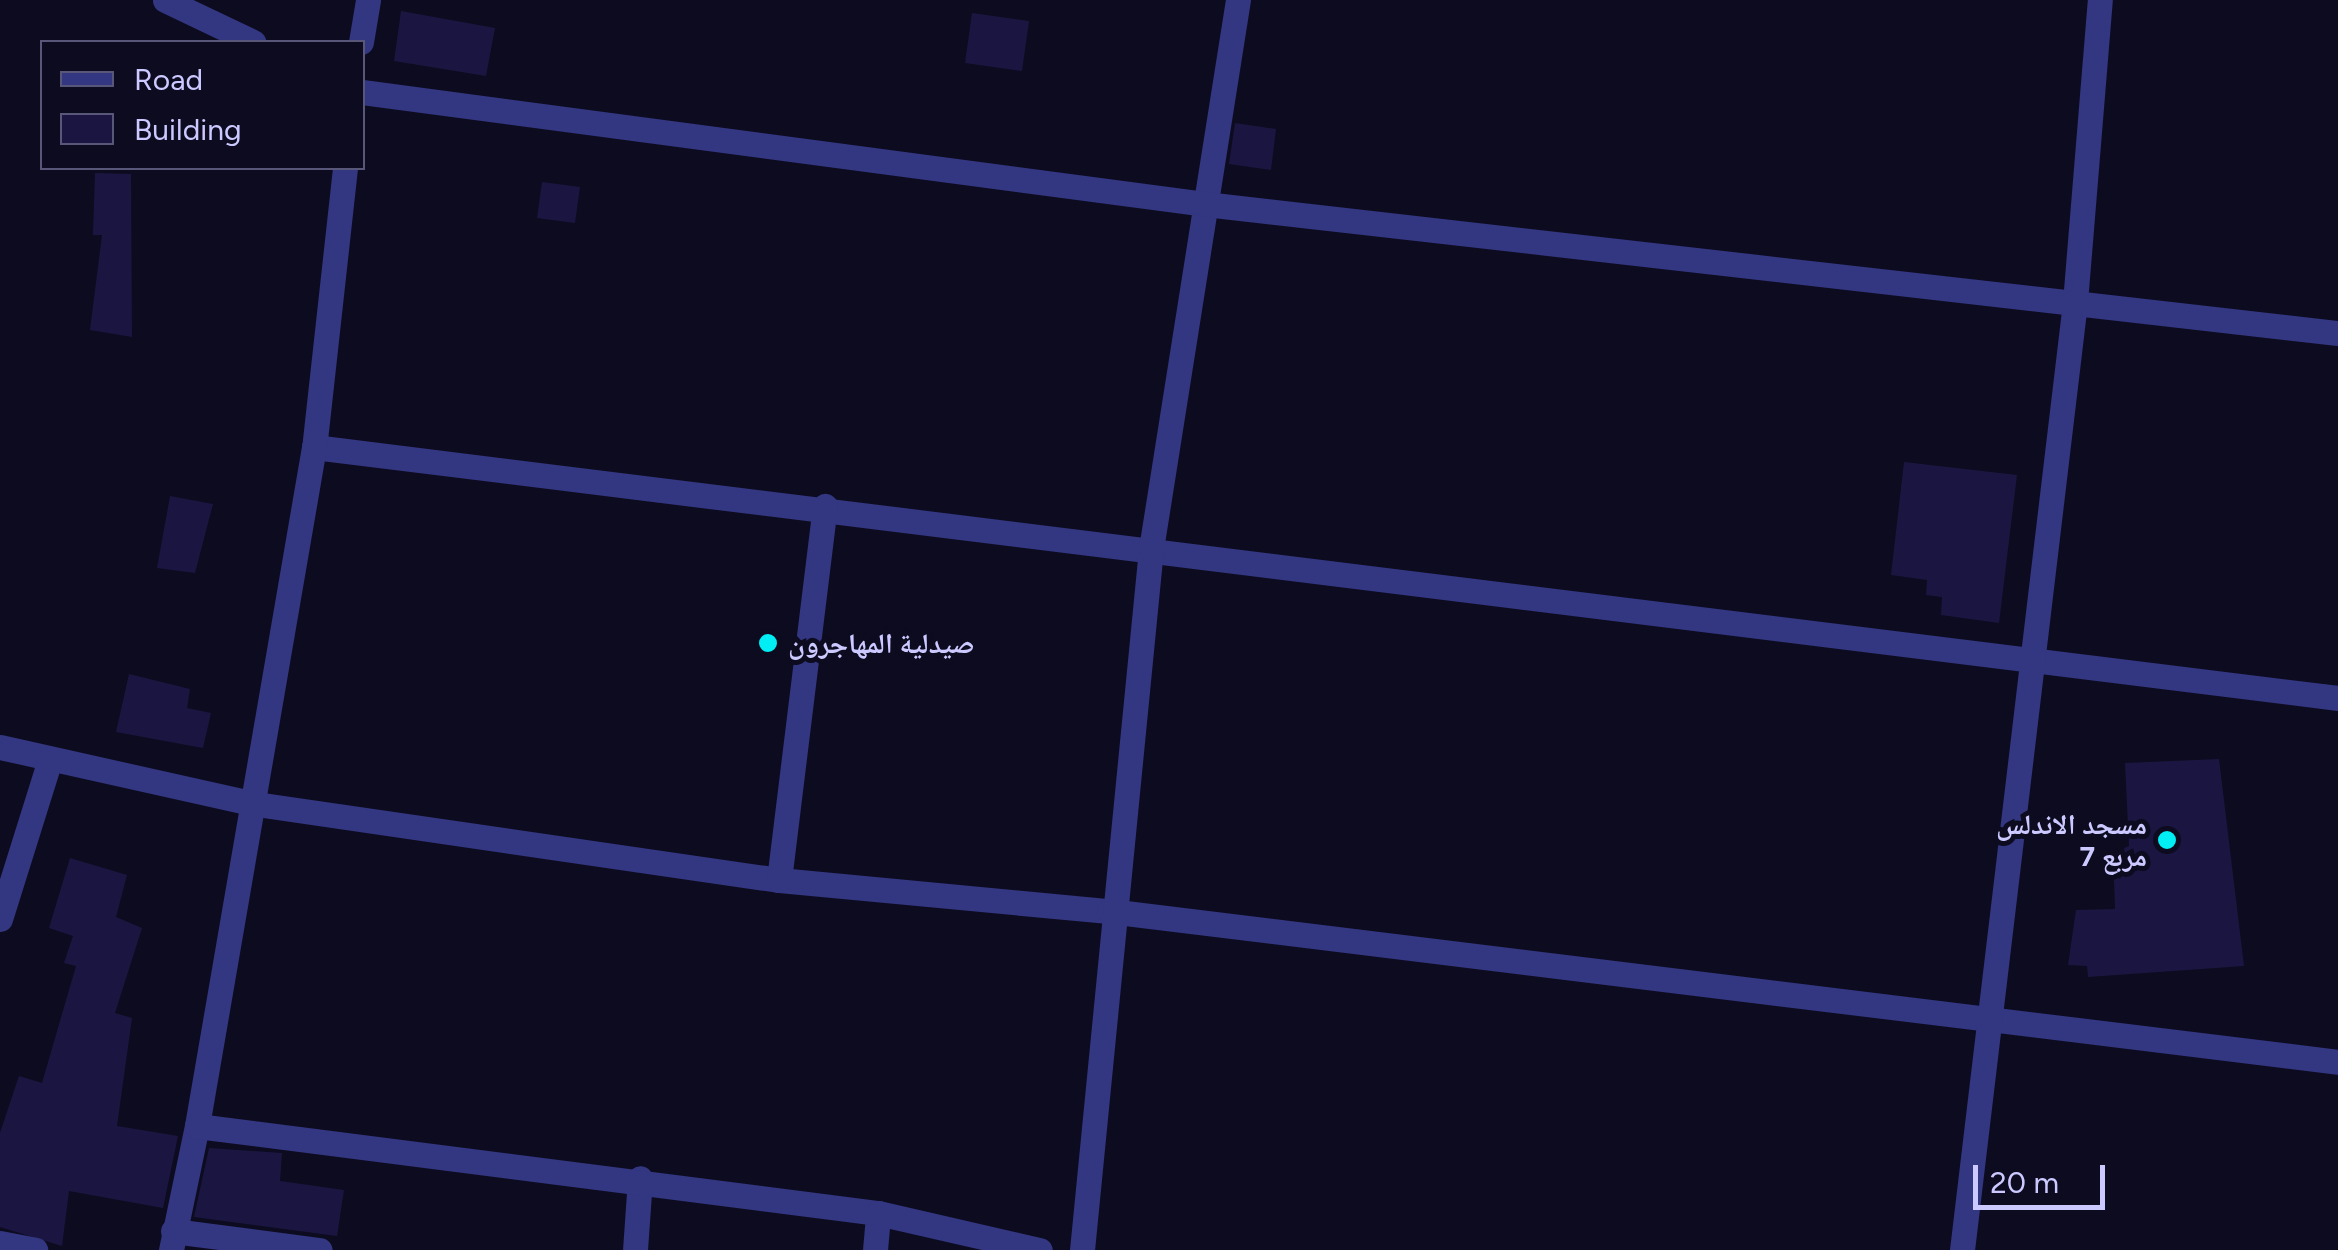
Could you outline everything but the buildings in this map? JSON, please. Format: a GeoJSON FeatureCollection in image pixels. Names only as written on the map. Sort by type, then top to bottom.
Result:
{"type":"FeatureCollection","features":[{"type":"Feature","properties":{"kind":"street"},"geometry":{"type":"LineString","coordinates":[[165,0],[249,40]]}},
{"type":"Feature","properties":{"kind":"street"},"geometry":{"type":"LineString","coordinates":[[361,40],[368,0]]}},
{"type":"Feature","properties":{"kind":"street"},"geometry":{"type":"LineString","coordinates":[[1082,1250],[1110,911],[1151,548],[1238,0]]}},
{"type":"Feature","properties":{"kind":"street"},"geometry":{"type":"LineString","coordinates":[[1962,1250],[2074,302],[2100,0]]}},
{"type":"Feature","properties":{"kind":"street"},"geometry":{"type":"LineString","coordinates":[[365,92],[1205,204],[2338,332]]}},
{"type":"Feature","properties":{"kind":"street"},"geometry":{"type":"LineString","coordinates":[[320,1250],[172,1240],[256,804],[314,447],[345,170]]}},
{"type":"Feature","properties":{"kind":"street"},"geometry":{"type":"LineString","coordinates":[[314,447],[2035,655],[2338,698]]}},
{"type":"Feature","properties":{"kind":"street"},"geometry":{"type":"LineString","coordinates":[[778,880],[826,506]]}},
{"type":"Feature","properties":{"kind":"street"},"geometry":{"type":"LineString","coordinates":[[0,747],[256,804],[778,880],[1110,911],[1990,1026],[2338,1062]]}},
{"type":"Feature","properties":{"kind":"street"},"geometry":{"type":"LineString","coordinates":[[0,919],[50,759]]}},
{"type":"Feature","properties":{"kind":"street"},"geometry":{"type":"LineString","coordinates":[[197,1126],[640,1178],[878,1212],[1040,1250]]}},
{"type":"Feature","properties":{"kind":"street"},"geometry":{"type":"LineString","coordinates":[[635,1250],[640,1178]]}},
{"type":"Feature","properties":{"kind":"street"},"geometry":{"type":"LineString","coordinates":[[874,1250],[878,1212]]}},
{"type":"Feature","properties":{"kind":"street"},"geometry":{"type":"LineString","coordinates":[[0,1243],[35,1250]]}},
{"type":"Feature","properties":{"kind":"place","name":"صيدلية المهاجرون"},"geometry":{"type":"Point","coordinates":[768,643]}},
{"type":"Feature","properties":{"kind":"place","name":"مسجد الاندلس مربع 7"},"geometry":{"type":"Point","coordinates":[2167,840]}}]}
